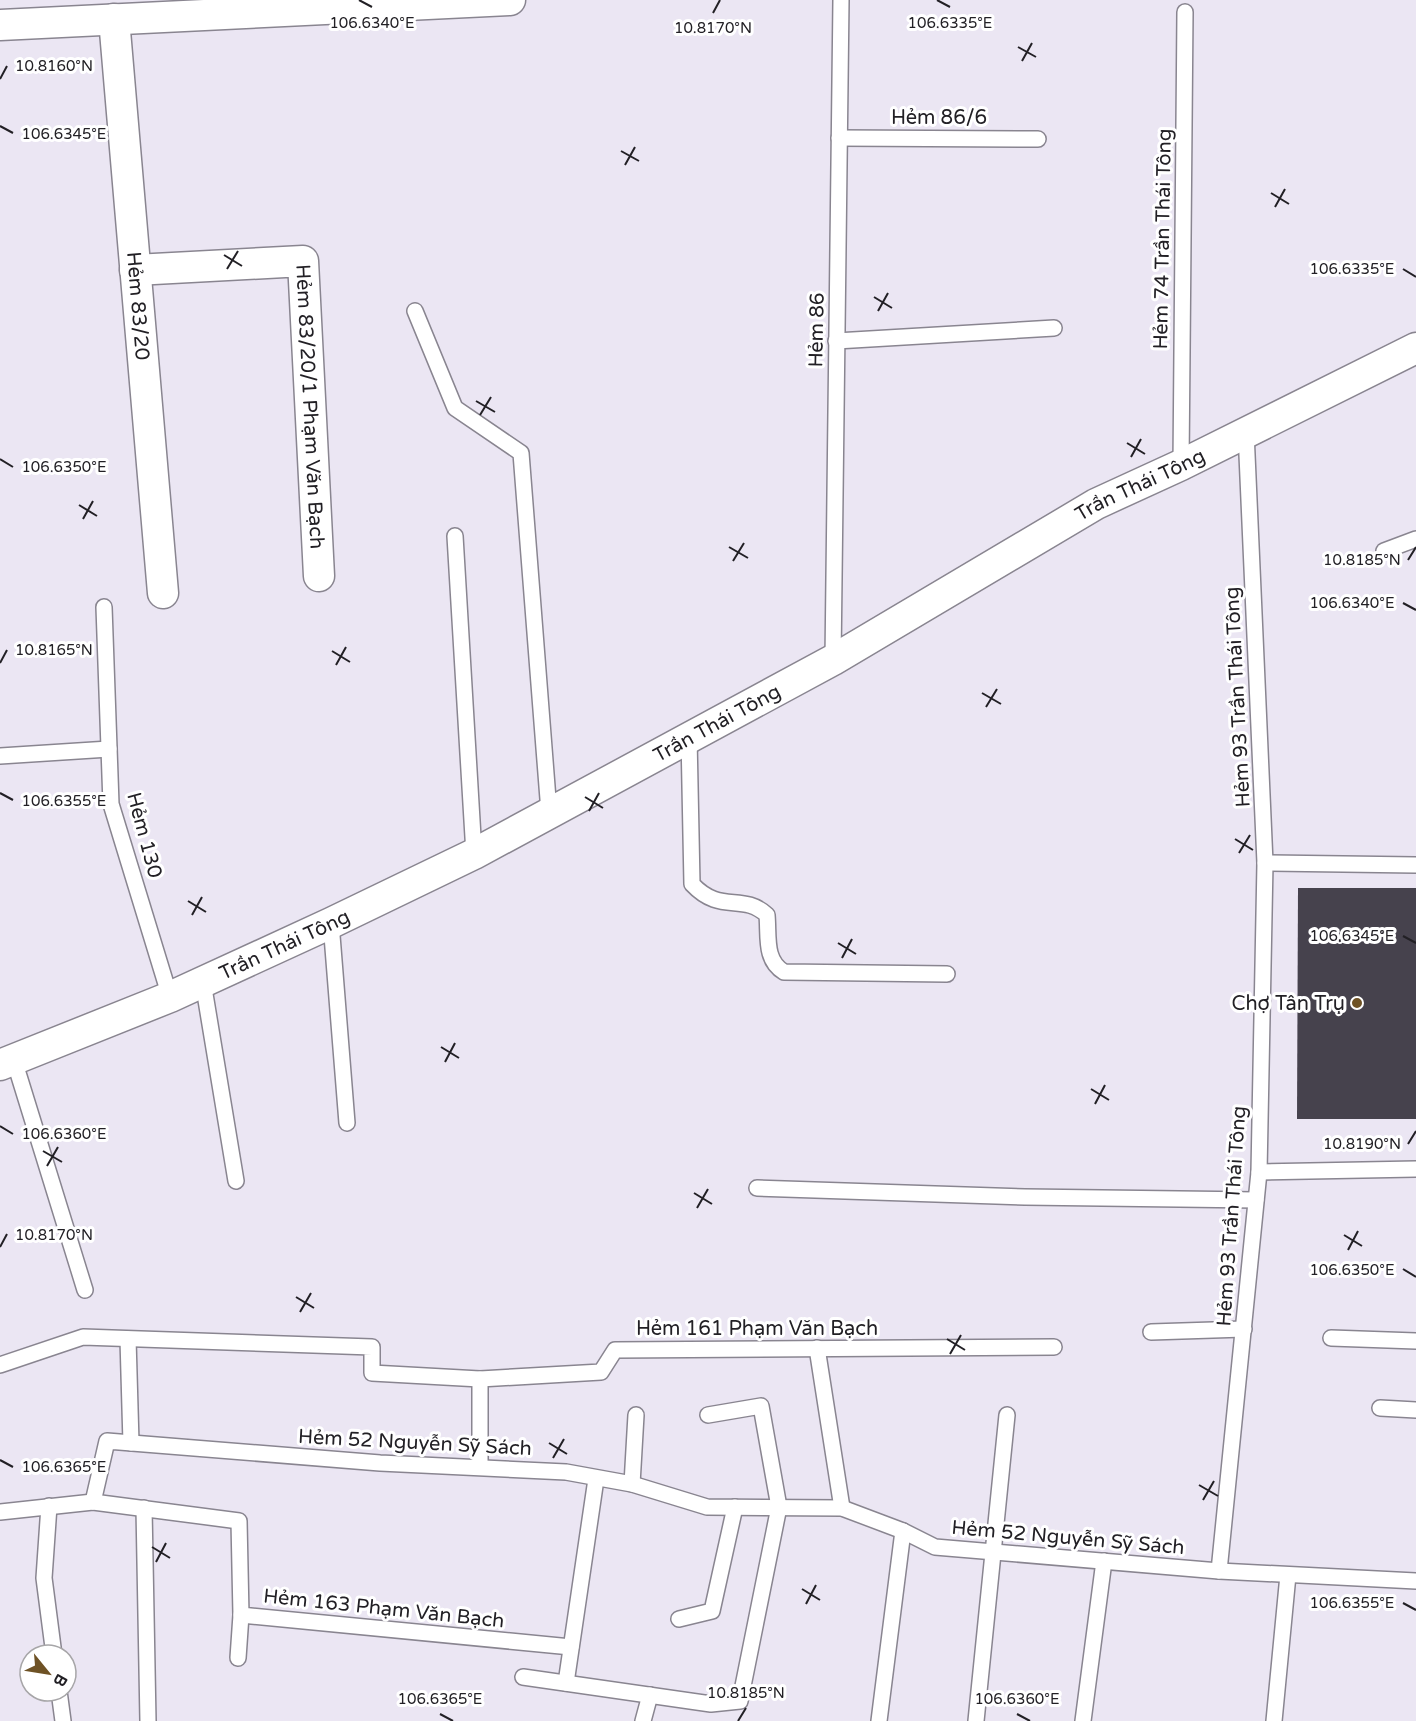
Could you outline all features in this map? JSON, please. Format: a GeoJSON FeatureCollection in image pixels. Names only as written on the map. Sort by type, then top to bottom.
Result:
{"type":"FeatureCollection","features":[{"type":"Feature","properties":{"kind":"street"},"geometry":{"type":"LineString","coordinates":[[0,25],[114,19],[153,9],[510,0]]}},
{"type":"Feature","properties":{"kind":"street","name":"Hẻm 83/20"},"geometry":{"type":"LineString","coordinates":[[114,19],[163,593]]}},
{"type":"Feature","properties":{"kind":"street","name":"Hẻm 83/20/1 Phạm Văn Bạch"},"geometry":{"type":"LineString","coordinates":[[135,270],[303,261],[319,576]]}},
{"type":"Feature","properties":{"kind":"street","name":"Trần Thái Tông"},"geometry":{"type":"LineString","coordinates":[[7,1062],[170,997],[474,854],[833,660],[1096,504],[1416,348]]}},
{"type":"Feature","properties":{"kind":"lane","name":"Hẻm 86"},"geometry":{"type":"LineString","coordinates":[[833,660],[841,0]]}},
{"type":"Feature","properties":{"kind":"lane","name":"Hẻm 74 Trần Thái Tông"},"geometry":{"type":"LineString","coordinates":[[1180,465],[1185,12]]}},
{"type":"Feature","properties":{"kind":"lane","name":"Hẻm 86/6"},"geometry":{"type":"LineString","coordinates":[[839,138],[1038,139]]}},
{"type":"Feature","properties":{"kind":"lane"},"geometry":{"type":"LineString","coordinates":[[415,311],[455,408],[521,453],[549,812]]}},
{"type":"Feature","properties":{"kind":"lane"},"geometry":{"type":"LineString","coordinates":[[836,341],[1054,328]]}},
{"type":"Feature","properties":{"kind":"lane","name":"Hẻm 93 Trần Thái Tông"},"geometry":{"type":"LineString","coordinates":[[1219,1571],[1259,1172],[1265,863],[1246,432]]}},
{"type":"Feature","properties":{"kind":"lane"},"geometry":{"type":"LineString","coordinates":[[455,536],[474,854]]}},
{"type":"Feature","properties":{"kind":"lane"},"geometry":{"type":"LineString","coordinates":[[1384,551],[1416,538]]}},
{"type":"Feature","properties":{"kind":"lane","name":"Hẻm 130"},"geometry":{"type":"LineString","coordinates":[[104,607],[111,804],[170,997]]}},
{"type":"Feature","properties":{"kind":"lane"},"geometry":{"type":"LineString","coordinates":[[689,737],[692,884],[703,896],[716,902],[748,904],[759,908],[767,915],[770,956],[775,967],[790,972],[947,974]]}},
{"type":"Feature","properties":{"kind":"lane"},"geometry":{"type":"LineString","coordinates":[[0,756],[110,749]]}},
{"type":"Feature","properties":{"kind":"lane"},"geometry":{"type":"LineString","coordinates":[[1265,863],[1416,865]]}},
{"type":"Feature","properties":{"kind":"lane"},"geometry":{"type":"LineString","coordinates":[[331,923],[347,1123]]}},
{"type":"Feature","properties":{"kind":"lane"},"geometry":{"type":"LineString","coordinates":[[202,982],[236,1181]]}},
{"type":"Feature","properties":{"kind":"lane"},"geometry":{"type":"LineString","coordinates":[[7,1062],[85,1290]]}},
{"type":"Feature","properties":{"kind":"lane"},"geometry":{"type":"LineString","coordinates":[[1259,1172],[1416,1169]]}},
{"type":"Feature","properties":{"kind":"lane"},"geometry":{"type":"LineString","coordinates":[[756,1188],[1025,1197],[1256,1200]]}},
{"type":"Feature","properties":{"kind":"lane"},"geometry":{"type":"LineString","coordinates":[[1150,1332],[1244,1329]]}},
{"type":"Feature","properties":{"kind":"lane","name":"Hẻm 161 Phạm Văn Bạch"},"geometry":{"type":"LineString","coordinates":[[0,1365],[83,1337],[372,1347],[372,1373],[480,1379],[601,1372],[615,1350],[1054,1347]]}},
{"type":"Feature","properties":{"kind":"lane"},"geometry":{"type":"LineString","coordinates":[[1331,1338],[1416,1341]]}},
{"type":"Feature","properties":{"kind":"lane"},"geometry":{"type":"LineString","coordinates":[[128,1339],[131,1443]]}},
{"type":"Feature","properties":{"kind":"lane"},"geometry":{"type":"LineString","coordinates":[[817,1348],[842,1508]]}},
{"type":"Feature","properties":{"kind":"lane"},"geometry":{"type":"LineString","coordinates":[[480,1379],[480,1467]]}},
{"type":"Feature","properties":{"kind":"lane"},"geometry":{"type":"LineString","coordinates":[[523,1677],[711,1704],[740,1701],[779,1508],[761,1406],[708,1415]]}},
{"type":"Feature","properties":{"kind":"lane"},"geometry":{"type":"LineString","coordinates":[[1380,1408],[1416,1410]]}},
{"type":"Feature","properties":{"kind":"lane"},"geometry":{"type":"LineString","coordinates":[[632,1484],[636,1415]]}},
{"type":"Feature","properties":{"kind":"lane"},"geometry":{"type":"LineString","coordinates":[[976,1721],[1006,1415]]}},
{"type":"Feature","properties":{"kind":"lane","name":"Hẻm 52 Nguyễn Sỹ Sách"},"geometry":{"type":"LineString","coordinates":[[93,1502],[107,1442],[131,1443],[391,1463],[566,1472],[632,1484],[707,1507],[842,1508],[935,1546],[1219,1571],[1416,1581]]}},
{"type":"Feature","properties":{"kind":"lane"},"geometry":{"type":"LineString","coordinates":[[566,1683],[596,1479]]}},
{"type":"Feature","properties":{"kind":"lane","name":"Hẻm 163 Phạm Văn Bạch"},"geometry":{"type":"LineString","coordinates":[[0,1512],[93,1502],[239,1521],[241,1615],[571,1647]]}},
{"type":"Feature","properties":{"kind":"lane"},"geometry":{"type":"LineString","coordinates":[[49,1506],[45,1578],[53,1643]]}},
{"type":"Feature","properties":{"kind":"lane"},"geometry":{"type":"LineString","coordinates":[[144,1508],[148,1721]]}},
{"type":"Feature","properties":{"kind":"lane"},"geometry":{"type":"LineString","coordinates":[[679,1620],[712,1611],[735,1508]]}},
{"type":"Feature","properties":{"kind":"lane"},"geometry":{"type":"LineString","coordinates":[[879,1721],[903,1531]]}},
{"type":"Feature","properties":{"kind":"lane"},"geometry":{"type":"LineString","coordinates":[[1083,1721],[1104,1561]]}},
{"type":"Feature","properties":{"kind":"lane"},"geometry":{"type":"LineString","coordinates":[[1274,1721],[1288,1575]]}},
{"type":"Feature","properties":{"kind":"lane"},"geometry":{"type":"LineString","coordinates":[[238,1658],[241,1615]]}},
{"type":"Feature","properties":{"kind":"lane"},"geometry":{"type":"LineString","coordinates":[[643,1721],[650,1695]]}},
{"type":"Feature","properties":{"kind":"lane"},"geometry":{"type":"LineString","coordinates":[[61,1703],[63,1721]]}},
{"type":"Feature","properties":{"kind":"building","name":"Chợ Tân Trụ"},"geometry":{"type":"Polygon","coordinates":[[[1298,888],[1416,888],[1416,1119],[1297,1119],[1298,888]]]}},
{"type":"Feature","properties":{"kind":"place","name":"Chợ Tân Trụ"},"geometry":{"type":"Point","coordinates":[1357,1003]}}]}
